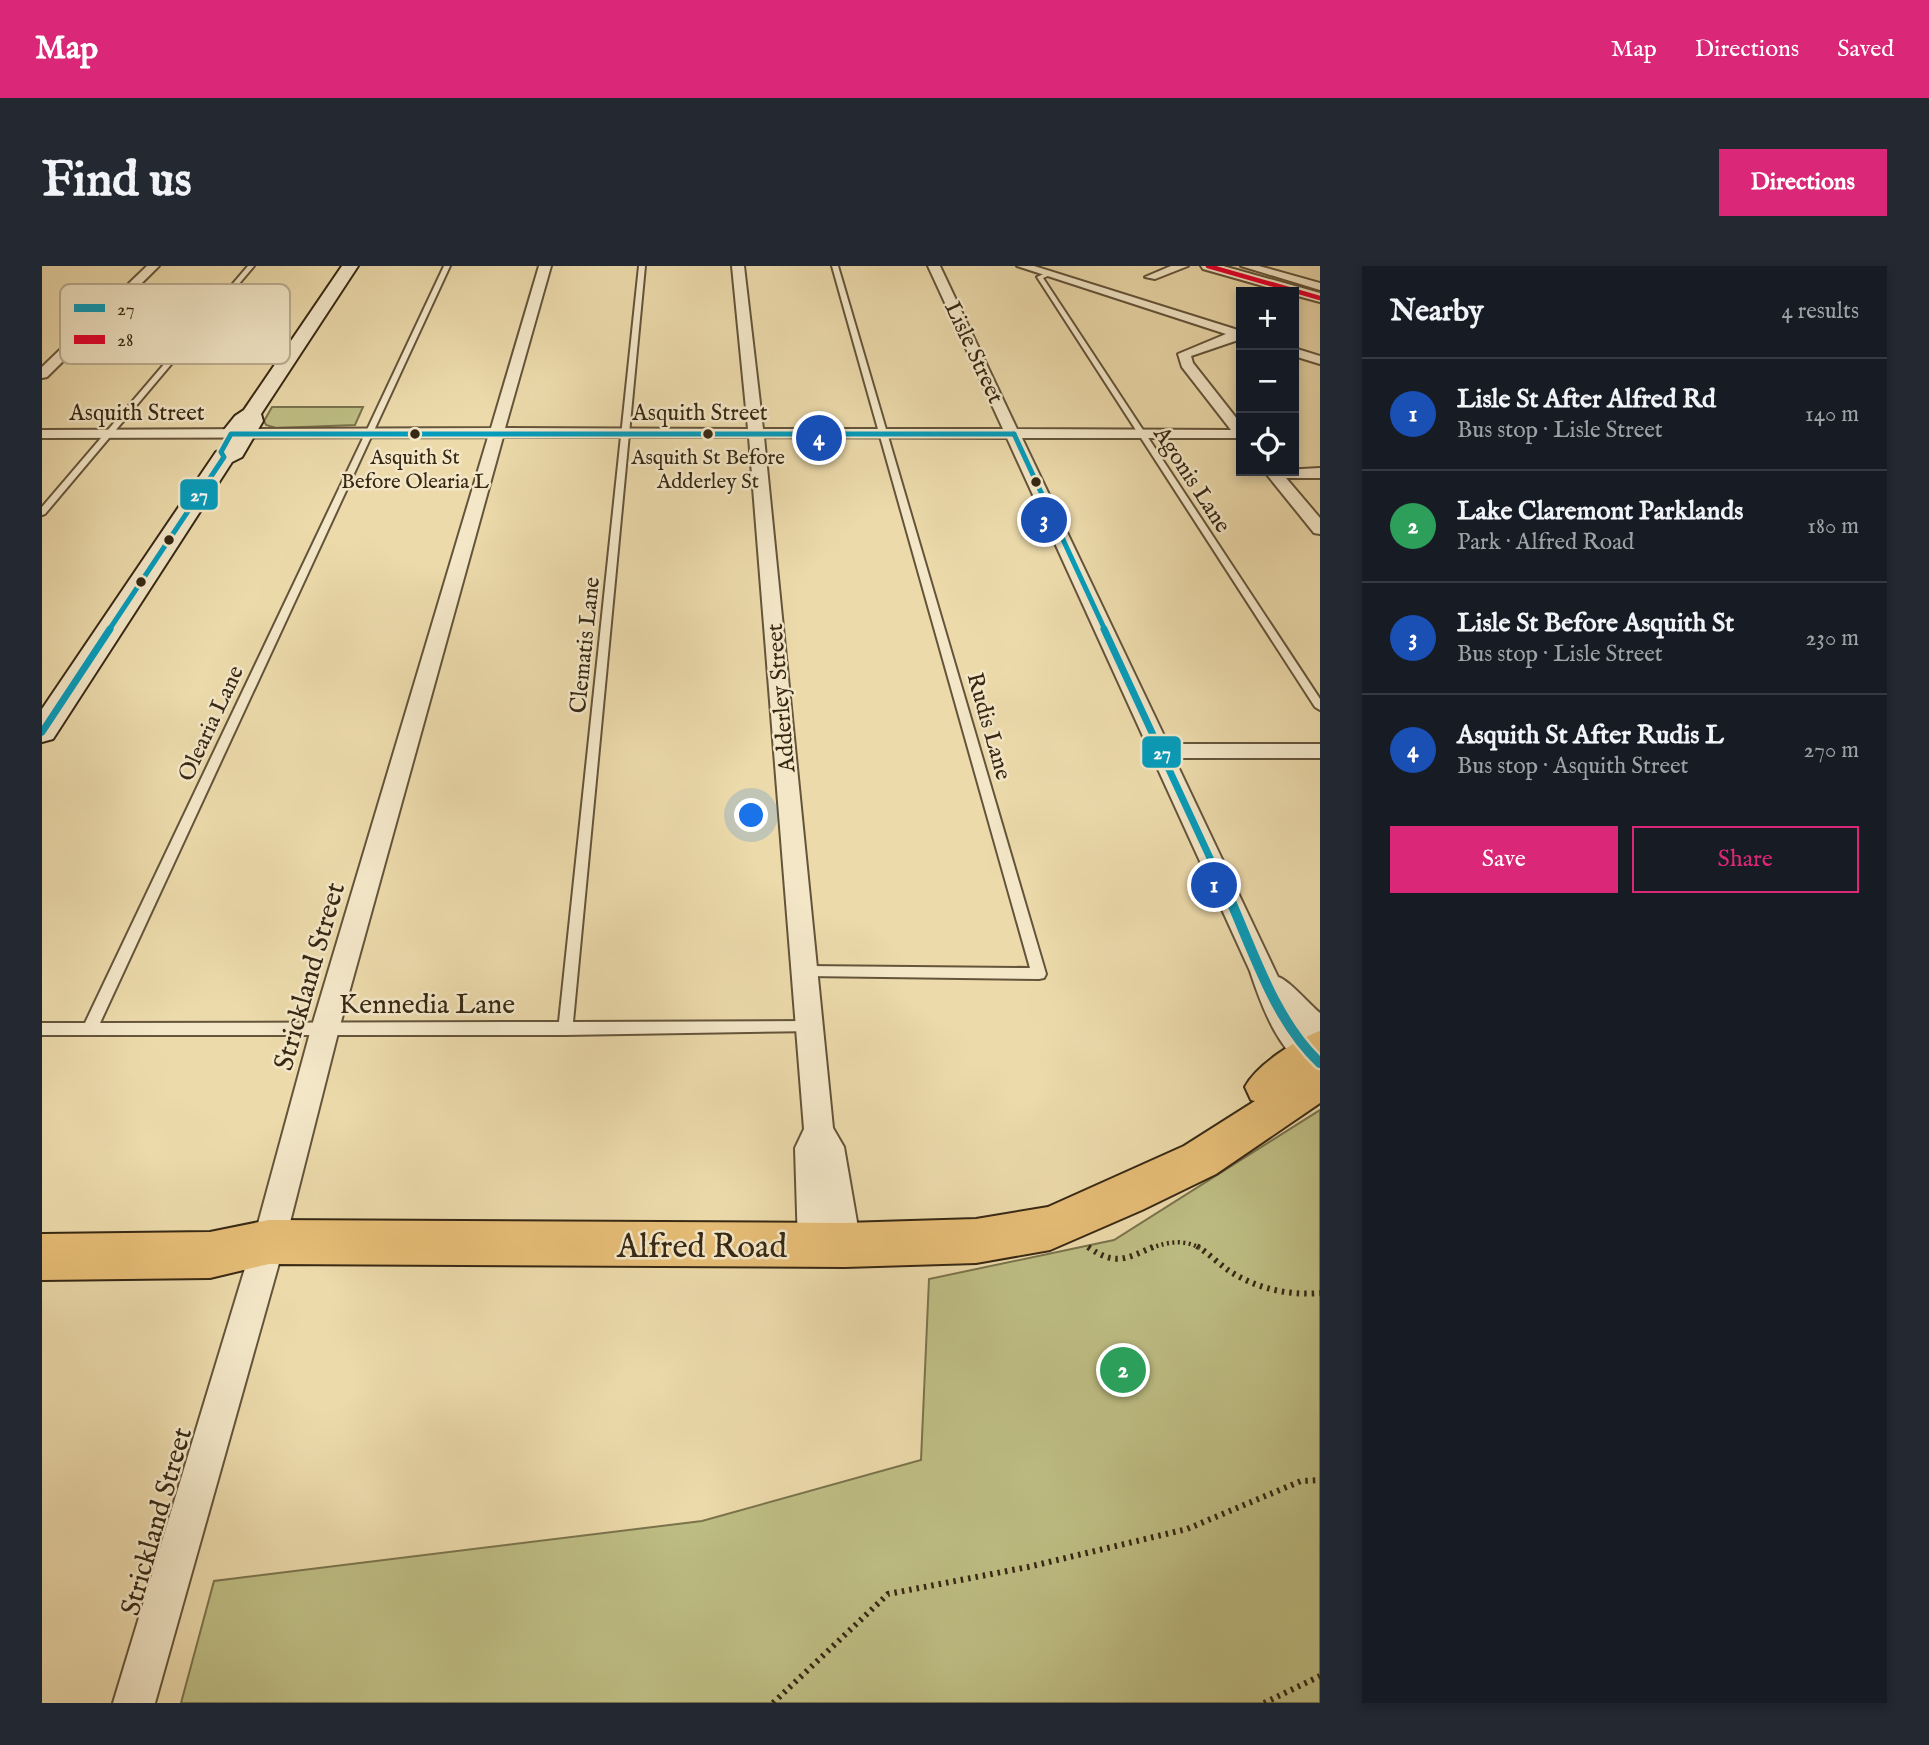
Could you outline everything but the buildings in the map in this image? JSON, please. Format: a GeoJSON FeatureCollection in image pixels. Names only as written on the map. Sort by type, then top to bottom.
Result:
{"type":"FeatureCollection","features":[{"type":"Feature","properties":{"kind":"main road"},"geometry":{"type":"LineString","coordinates":[[290,357],[350,266]]}},
{"type":"Feature","properties":{"kind":"main road"},"geometry":{"type":"LineString","coordinates":[[42,732],[286,364]]}},
{"type":"Feature","properties":{"kind":"main road","name":"Alfred Road"},"geometry":{"type":"LineString","coordinates":[[42,1257],[210,1255],[269,1242],[830,1245],[976,1241],[1050,1228],[1200,1160],[1318,1055]]}},
{"type":"Feature","properties":{"kind":"main road","name":"Alfred Road"},"geometry":{"type":"LineString","coordinates":[[42,1230],[219,1230],[269,1242]]}},
{"type":"Feature","properties":{"kind":"street"},"geometry":{"type":"LineString","coordinates":[[134,284],[153,266]]}},
{"type":"Feature","properties":{"kind":"street","name":"Strickland Street"},"geometry":{"type":"LineString","coordinates":[[134,1703],[269,1242],[325,1029],[545,266]]}},
{"type":"Feature","properties":{"kind":"street","name":"Adderley Street"},"geometry":{"type":"LineString","coordinates":[[738,266],[811,1027],[819,1130],[810,1148],[830,1245]]}},
{"type":"Feature","properties":{"kind":"street","name":"Lisle Street"},"geometry":{"type":"LineString","coordinates":[[934,266],[1162,751],[1263,971],[1276,1009],[1291,1034],[1318,1055]]}},
{"type":"Feature","properties":{"kind":"street"},"geometry":{"type":"LineString","coordinates":[[1023,266],[1236,334]]}},
{"type":"Feature","properties":{"kind":"street"},"geometry":{"type":"LineString","coordinates":[[1151,277],[1182,266]]}},
{"type":"Feature","properties":{"kind":"street"},"geometry":{"type":"LineString","coordinates":[[1208,266],[1277,287]]}},
{"type":"Feature","properties":{"kind":"street"},"geometry":{"type":"LineString","coordinates":[[1247,266],[1320,286]]}},
{"type":"Feature","properties":{"kind":"street"},"geometry":{"type":"LineString","coordinates":[[1299,293],[1320,298]]}},
{"type":"Feature","properties":{"kind":"street"},"geometry":{"type":"LineString","coordinates":[[1236,336],[1184,354],[1187,364],[1236,428]]}},
{"type":"Feature","properties":{"kind":"street"},"geometry":{"type":"LineString","coordinates":[[1299,354],[1320,360]]}},
{"type":"Feature","properties":{"kind":"street"},"geometry":{"type":"LineString","coordinates":[[42,374],[60,356]]}},
{"type":"Feature","properties":{"kind":"street","name":"Asquith Street"},"geometry":{"type":"LineString","coordinates":[[42,434],[1236,434]]}},
{"type":"Feature","properties":{"kind":"street"},"geometry":{"type":"LineString","coordinates":[[1299,473],[1320,473]]}},
{"type":"Feature","properties":{"kind":"street"},"geometry":{"type":"LineString","coordinates":[[1276,476],[1320,529]]}},
{"type":"Feature","properties":{"kind":"street"},"geometry":{"type":"LineString","coordinates":[[1162,751],[1320,751]]}},
{"type":"Feature","properties":{"kind":"lane"},"geometry":{"type":"LineString","coordinates":[[236,284],[251,266]]}},
{"type":"Feature","properties":{"kind":"lane","name":"Olearia Lane"},"geometry":{"type":"LineString","coordinates":[[90,1028],[447,266]]}},
{"type":"Feature","properties":{"kind":"lane","name":"Clematis Lane"},"geometry":{"type":"LineString","coordinates":[[565,1029],[642,266]]}},
{"type":"Feature","properties":{"kind":"lane","name":"Rudis Lane"},"geometry":{"type":"LineString","coordinates":[[806,971],[1039,974],[835,266]]}},
{"type":"Feature","properties":{"kind":"lane","name":"Agonis Lane"},"geometry":{"type":"LineString","coordinates":[[1048,274],[1040,277],[1320,708]]}},
{"type":"Feature","properties":{"kind":"lane"},"geometry":{"type":"LineString","coordinates":[[42,512],[167,364]]}},
{"type":"Feature","properties":{"kind":"lane","name":"Kennedia Lane"},"geometry":{"type":"LineString","coordinates":[[42,1029],[811,1027]]}},
{"type":"Feature","properties":{"kind":"path"},"geometry":{"type":"LineString","coordinates":[[1071,1219],[1082,1242],[1097,1255],[1116,1262],[1168,1241],[1188,1243],[1208,1253],[1230,1272],[1267,1287],[1296,1296],[1320,1293]]}},
{"type":"Feature","properties":{"kind":"path"},"geometry":{"type":"LineString","coordinates":[[773,1703],[888,1594],[1028,1567],[1187,1528],[1301,1481],[1320,1480]]}},
{"type":"Feature","properties":{"kind":"path"},"geometry":{"type":"LineString","coordinates":[[1264,1703],[1320,1676]]}},
{"type":"Feature","properties":{"kind":"green space"},"geometry":{"type":"Polygon","coordinates":[[[272,407],[363,407],[355,425],[276,428],[266,425],[264,421],[272,407]]]}},
{"type":"Feature","properties":{"kind":"green space"},"geometry":{"type":"Polygon","coordinates":[[[1320,1110],[1320,1703],[181,1703],[214,1581],[702,1521],[921,1460],[929,1279],[1114,1240],[1320,1110]]]}},
{"type":"Feature","properties":{"kind":"transit line","name":"28"},"geometry":{"type":"LineString","coordinates":[[1208,266],[1320,298]]}},
{"type":"Feature","properties":{"kind":"transit line","name":"27"},"geometry":{"type":"LineString","coordinates":[[42,732],[224,457],[221,452],[231,434],[1014,434]]}},
{"type":"Feature","properties":{"kind":"transit line","name":"27"},"geometry":{"type":"LineString","coordinates":[[1014,434],[1273,997],[1293,1032],[1320,1063]]}},
{"type":"Feature","properties":{"kind":"place","name":"Asquith St Before Olearia L"},"geometry":{"type":"Point","coordinates":[415,434]}},
{"type":"Feature","properties":{"kind":"place","name":"Asquith St Before Adderley St"},"geometry":{"type":"Point","coordinates":[708,434]}},
{"type":"Feature","properties":{"kind":"place","name":"Asquith St After Rudis L"},"geometry":{"type":"Point","coordinates":[819,438]}},
{"type":"Feature","properties":{"kind":"place","name":"Lisle St Before Asquith St"},"geometry":{"type":"Point","coordinates":[1044,520]}},
{"type":"Feature","properties":{"kind":"place","name":"Lisle St After Alfred Rd"},"geometry":{"type":"Point","coordinates":[1214,885]}},
{"type":"Feature","properties":{"kind":"place","name":"Lake Claremont Parklands"},"geometry":{"type":"Point","coordinates":[1123,1370]}}]}
